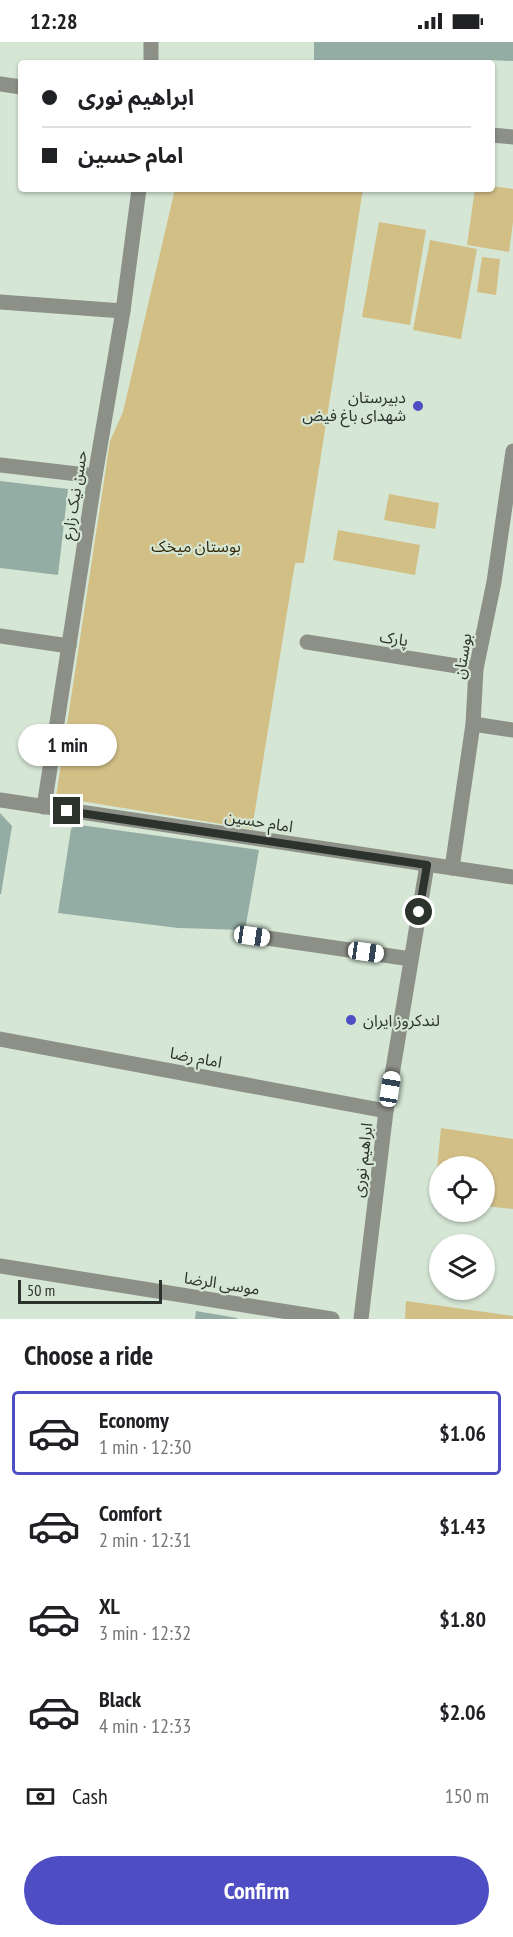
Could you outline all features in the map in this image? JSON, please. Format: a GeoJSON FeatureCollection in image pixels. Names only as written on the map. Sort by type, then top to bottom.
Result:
{"type":"FeatureCollection","features":[{"type":"Feature","properties":{"kind":"street"},"geometry":{"type":"LineString","coordinates":[[151,42],[151,60]]}},
{"type":"Feature","properties":{"kind":"street"},"geometry":{"type":"LineString","coordinates":[[0,84],[18,87]]}},
{"type":"Feature","properties":{"kind":"street"},"geometry":{"type":"LineString","coordinates":[[495,135],[513,137]]}},
{"type":"Feature","properties":{"kind":"street","name":"حسن نیک زارع"},"geometry":{"type":"LineString","coordinates":[[44,807],[123,311],[139,192]]}},
{"type":"Feature","properties":{"kind":"street"},"geometry":{"type":"LineString","coordinates":[[0,302],[123,311]]}},
{"type":"Feature","properties":{"kind":"street","name":"بوستان"},"geometry":{"type":"LineString","coordinates":[[452,868],[473,724],[476,669],[494,582],[513,451]]}},
{"type":"Feature","properties":{"kind":"street"},"geometry":{"type":"LineString","coordinates":[[0,465],[95,476]]}},
{"type":"Feature","properties":{"kind":"street"},"geometry":{"type":"LineString","coordinates":[[0,636],[69,646]]}},
{"type":"Feature","properties":{"kind":"street","name":"پارک"},"geometry":{"type":"LineString","coordinates":[[307,642],[476,669]]}},
{"type":"Feature","properties":{"kind":"street"},"geometry":{"type":"LineString","coordinates":[[473,724],[513,730]]}},
{"type":"Feature","properties":{"kind":"street","name":"امام حسین"},"geometry":{"type":"LineString","coordinates":[[0,800],[513,877]]}},
{"type":"Feature","properties":{"kind":"street","name":"ابراهیم نوری"},"geometry":{"type":"LineString","coordinates":[[362,1319],[386,1111],[427,865]]}},
{"type":"Feature","properties":{"kind":"street"},"geometry":{"type":"LineString","coordinates":[[252,936],[411,959]]}},
{"type":"Feature","properties":{"kind":"street","name":"امام رضا"},"geometry":{"type":"LineString","coordinates":[[0,1039],[386,1111]]}},
{"type":"Feature","properties":{"kind":"street","name":"موسی الرضا"},"geometry":{"type":"LineString","coordinates":[[0,1266],[332,1319]]}},
{"type":"Feature","properties":{"kind":"green space"},"geometry":{"type":"Polygon","coordinates":[[[495,186],[513,189],[513,222],[509,252],[467,245],[475,192],[495,192],[495,186]]]}},
{"type":"Feature","properties":{"kind":"green space","name":"بوستان میخک"},"geometry":{"type":"Polygon","coordinates":[[[174,192],[363,192],[304,563],[295,563],[252,829],[56,797],[110,441],[123,412],[174,192]]]}},
{"type":"Feature","properties":{"kind":"green space"},"geometry":{"type":"Polygon","coordinates":[[[379,222],[426,230],[410,325],[362,317],[379,222]]]}},
{"type":"Feature","properties":{"kind":"green space"},"geometry":{"type":"Polygon","coordinates":[[[430,240],[477,249],[461,339],[413,330],[430,240]]]}},
{"type":"Feature","properties":{"kind":"green space"},"geometry":{"type":"Polygon","coordinates":[[[482,257],[500,259],[496,295],[477,292],[482,257]]]}},
{"type":"Feature","properties":{"kind":"green space"},"geometry":{"type":"Polygon","coordinates":[[[389,494],[439,503],[435,529],[384,520],[389,494]]]}},
{"type":"Feature","properties":{"kind":"green space"},"geometry":{"type":"Polygon","coordinates":[[[338,530],[420,545],[415,575],[333,560],[338,530]]]}},
{"type":"Feature","properties":{"kind":"green space"},"geometry":{"type":"Polygon","coordinates":[[[441,1128],[513,1139],[513,1209],[495,1207],[495,1156],[438,1156],[441,1128]]]}},
{"type":"Feature","properties":{"kind":"green space"},"geometry":{"type":"Polygon","coordinates":[[[406,1301],[513,1316],[513,1319],[405,1319],[406,1301]]]}},
{"type":"Feature","properties":{"kind":"building"},"geometry":{"type":"Polygon","coordinates":[[[314,42],[513,42],[513,61],[314,60],[314,42]]]}},
{"type":"Feature","properties":{"kind":"building"},"geometry":{"type":"Polygon","coordinates":[[[0,481],[68,489],[58,575],[0,568],[0,481]]]}},
{"type":"Feature","properties":{"kind":"building"},"geometry":{"type":"Polygon","coordinates":[[[0,813],[12,826],[1,894],[0,894],[0,813]]]}},
{"type":"Feature","properties":{"kind":"building"},"geometry":{"type":"Polygon","coordinates":[[[80,825],[259,850],[245,930],[178,928],[58,913],[71,829],[80,825]]]}},
{"type":"Feature","properties":{"kind":"building"},"geometry":{"type":"Polygon","coordinates":[[[196,1311],[237,1318],[237,1319],[195,1319],[196,1311]]]}},
{"type":"Feature","properties":{"kind":"place","name":"دبیرستان شهدای باغ فیض"},"geometry":{"type":"Point","coordinates":[418,406]}},
{"type":"Feature","properties":{"kind":"place","name":"لندکروز ایران"},"geometry":{"type":"Point","coordinates":[351,1020]}},
{"type":"Feature","properties":{"kind":"route"},"geometry":{"type":"LineString","coordinates":[[67,811],[427,865],[419,912]]}}]}
